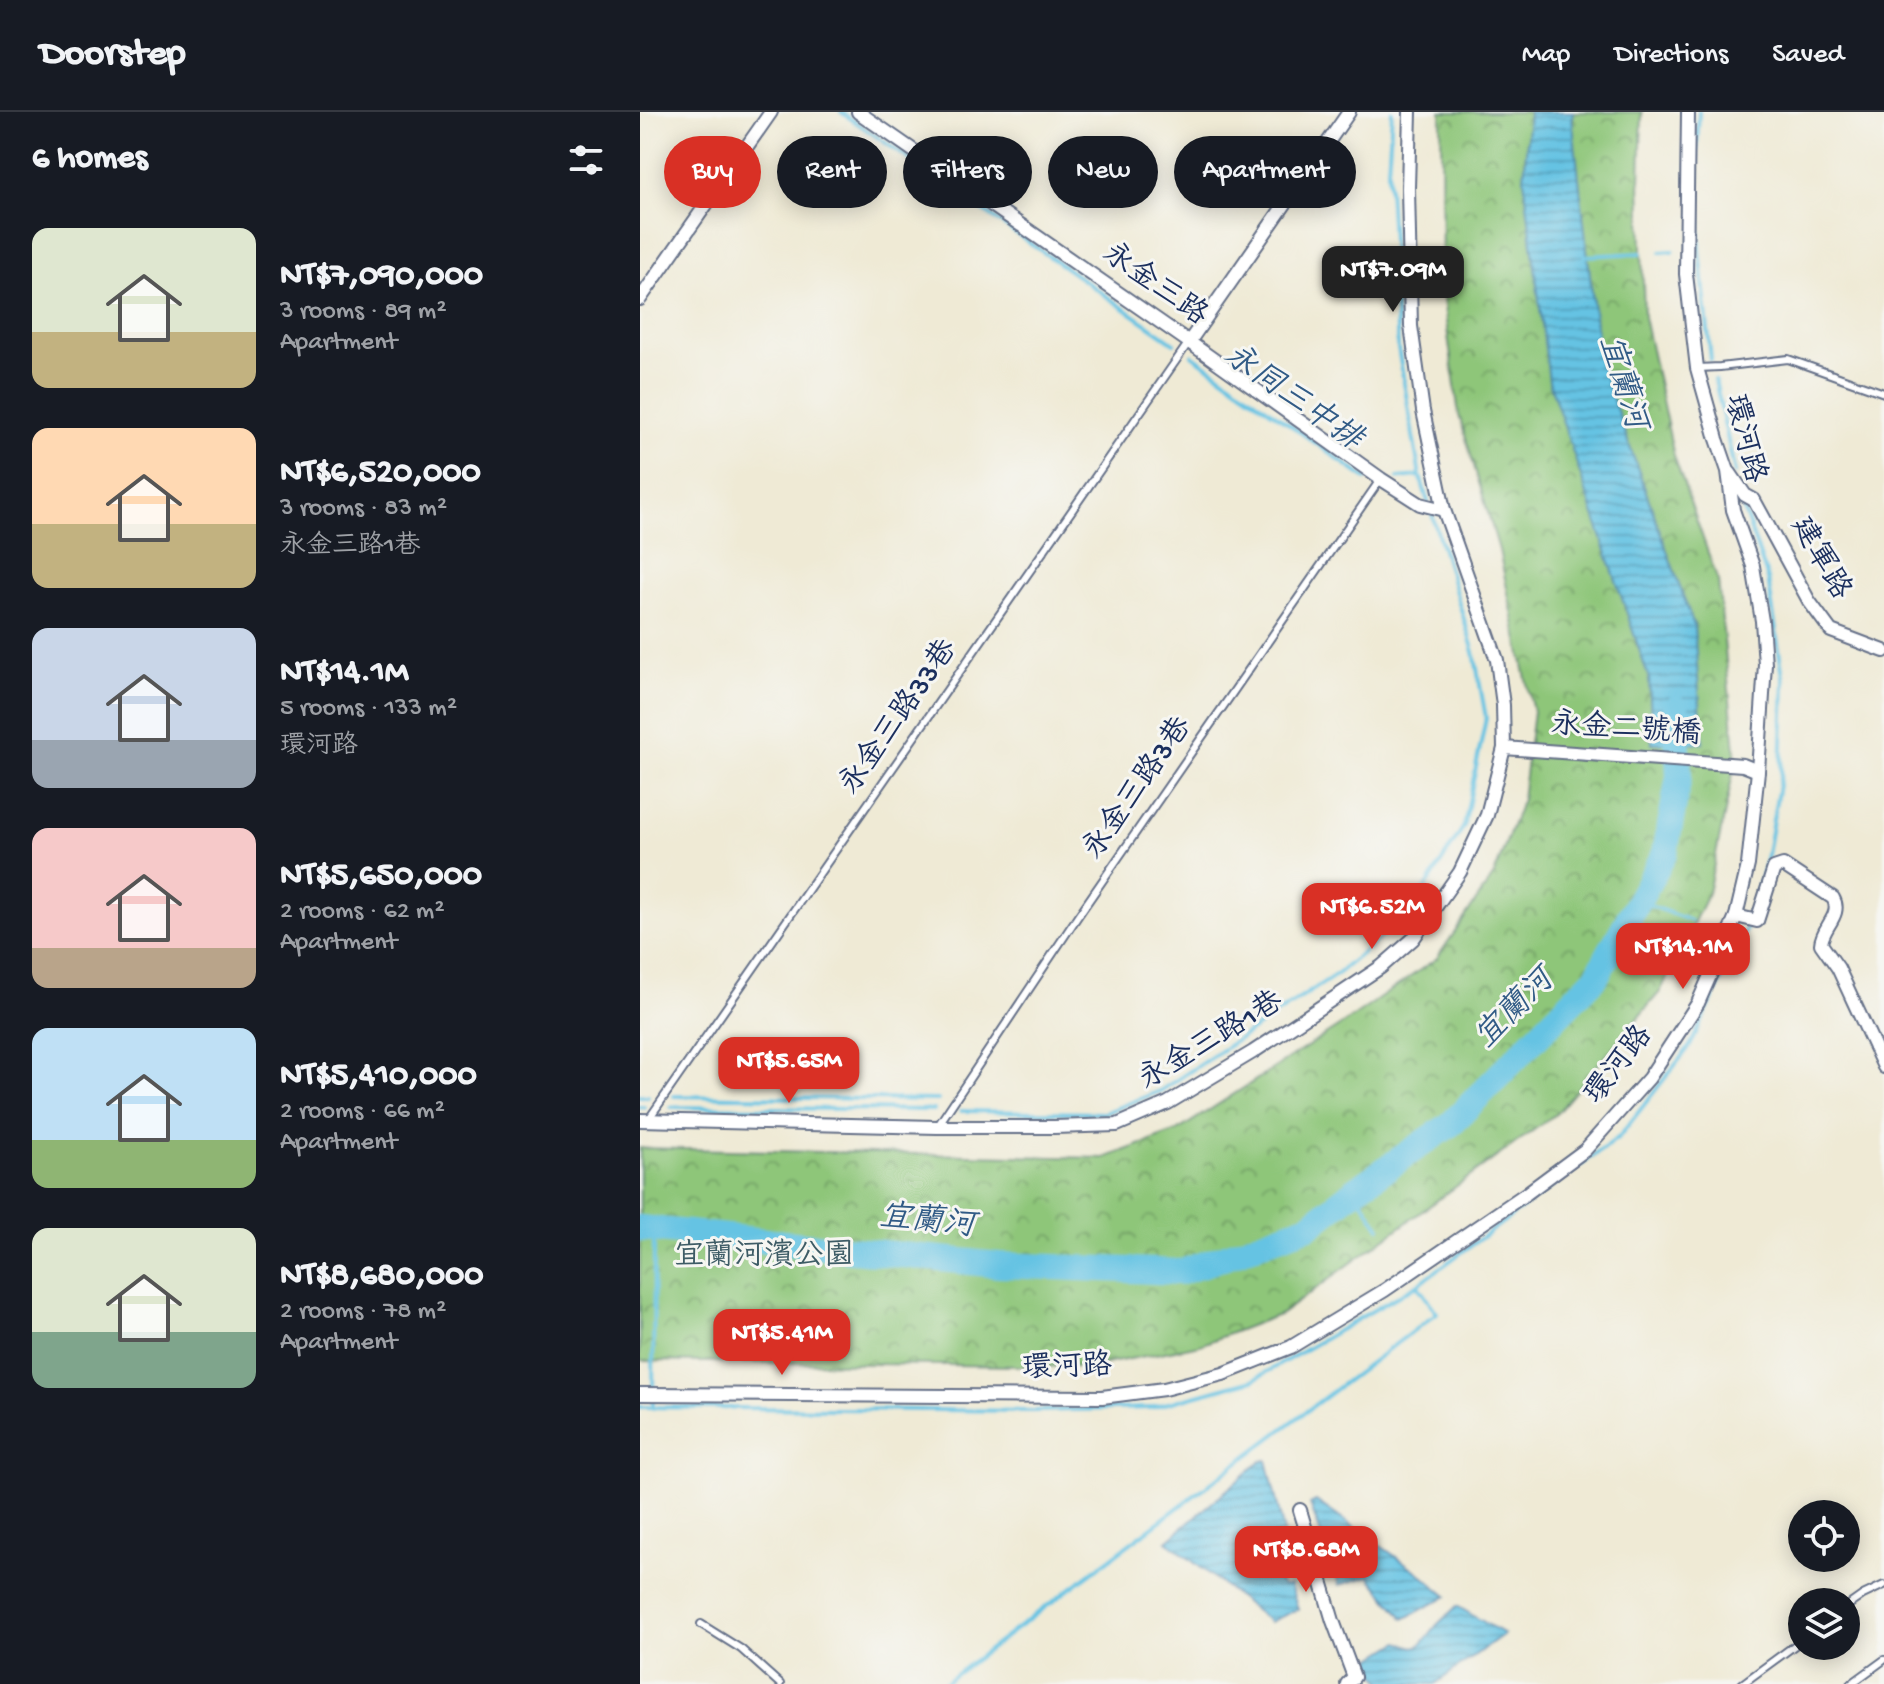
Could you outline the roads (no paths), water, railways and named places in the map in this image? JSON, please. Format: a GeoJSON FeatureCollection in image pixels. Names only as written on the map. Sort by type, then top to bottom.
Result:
{"type":"FeatureCollection","features":[{"type":"Feature","properties":{"kind":"street"},"geometry":{"type":"LineString","coordinates":[[640,299],[771,112]]}},
{"type":"Feature","properties":{"kind":"street","name":"永金三路"},"geometry":{"type":"LineString","coordinates":[[858,112],[1381,479],[1420,504],[1444,510]]}},
{"type":"Feature","properties":{"kind":"street"},"geometry":{"type":"LineString","coordinates":[[1189,342],[1349,112]]}},
{"type":"Feature","properties":{"kind":"street","name":"永金三路1巷"},"geometry":{"type":"LineString","coordinates":[[644,1120],[937,1127],[1117,1125],[1168,1103],[1253,1052],[1381,967],[1413,939],[1460,872],[1487,815],[1504,748],[1503,705],[1497,660],[1444,510],[1423,411],[1411,326],[1410,112]]}},
{"type":"Feature","properties":{"kind":"street","name":"環河路"},"geometry":{"type":"LineString","coordinates":[[640,1394],[1102,1397],[1164,1389],[1223,1374],[1291,1347],[1385,1290],[1527,1193],[1585,1150],[1649,1078],[1698,1003],[1736,916],[1748,865],[1765,664],[1753,566],[1733,510],[1728,471],[1697,368],[1686,274],[1688,112]]}},
{"type":"Feature","properties":{"kind":"street","name":"建軍路"},"geometry":{"type":"LineString","coordinates":[[1728,471],[1745,495],[1754,500],[1809,601],[1831,631],[1884,651]]}},
{"type":"Feature","properties":{"kind":"street","name":"永金二號橋"},"geometry":{"type":"LineString","coordinates":[[1504,748],[1743,765],[1758,771]]}},
{"type":"Feature","properties":{"kind":"street"},"geometry":{"type":"LineString","coordinates":[[1736,916],[1757,921],[1774,868],[1783,865],[1833,898],[1837,910],[1823,932],[1821,944],[1838,968],[1884,1067]]}},
{"type":"Feature","properties":{"kind":"street"},"geometry":{"type":"LineString","coordinates":[[1300,1510],[1333,1621],[1354,1677],[1347,1684]]}},
{"type":"Feature","properties":{"kind":"lane","name":"永金三路33巷"},"geometry":{"type":"LineString","coordinates":[[644,1120],[1189,342]]}},
{"type":"Feature","properties":{"kind":"lane"},"geometry":{"type":"LineString","coordinates":[[1697,368],[1788,359],[1884,393]]}},
{"type":"Feature","properties":{"kind":"lane","name":"永金三路3巷"},"geometry":{"type":"LineString","coordinates":[[937,1127],[1078,916],[1381,479]]}},
{"type":"Feature","properties":{"kind":"lane"},"geometry":{"type":"LineString","coordinates":[[1860,1597],[1884,1585]]}},
{"type":"Feature","properties":{"kind":"lane"},"geometry":{"type":"LineString","coordinates":[[701,1624],[741,1649],[780,1684]]}},
{"type":"Feature","properties":{"kind":"lane"},"geometry":{"type":"LineString","coordinates":[[1742,1684],[1788,1650]]}},
{"type":"Feature","properties":{"kind":"lane"},"geometry":{"type":"LineString","coordinates":[[1851,1684],[1884,1660]]}},
{"type":"Feature","properties":{"kind":"water"},"geometry":{"type":"Polygon","coordinates":[[[1529,112],[1573,112],[1600,363],[1694,626],[1703,743],[1652,743],[1649,679],[1549,381],[1524,179],[1529,112]]]}},
{"type":"Feature","properties":{"kind":"water"},"geometry":{"type":"Polygon","coordinates":[[[1267,1460],[1284,1533],[1273,1535],[1278,1555],[1272,1573],[1282,1586],[1290,1585],[1298,1609],[1270,1622],[1167,1541],[1261,1461],[1267,1460]]]}},
{"type":"Feature","properties":{"kind":"water"},"geometry":{"type":"Polygon","coordinates":[[[1316,1501],[1418,1572],[1447,1596],[1404,1619],[1369,1576],[1339,1585],[1310,1504],[1316,1501]]]}},
{"type":"Feature","properties":{"kind":"water"},"geometry":{"type":"Polygon","coordinates":[[[1457,1606],[1504,1634],[1435,1684],[1384,1684],[1367,1662],[1399,1642],[1414,1647],[1421,1645],[1457,1606]]]}},
{"type":"Feature","properties":{"kind":"waterway","name":"永同三中排"},"geometry":{"type":"LineString","coordinates":[[841,112],[1174,343]]}},
{"type":"Feature","properties":{"kind":"waterway"},"geometry":{"type":"LineString","coordinates":[[1392,112],[1388,170],[1398,348],[1420,476],[1428,502]]}},
{"type":"Feature","properties":{"kind":"waterway"},"geometry":{"type":"LineString","coordinates":[[1699,112],[1696,167],[1700,250],[1711,360]]}},
{"type":"Feature","properties":{"kind":"waterway"},"geometry":{"type":"LineString","coordinates":[[1661,252],[1673,251]]}},
{"type":"Feature","properties":{"kind":"waterway"},"geometry":{"type":"LineString","coordinates":[[1584,256],[1641,253]]}},
{"type":"Feature","properties":{"kind":"waterway","name":"永同三中排"},"geometry":{"type":"LineString","coordinates":[[1192,355],[1366,479]]}},
{"type":"Feature","properties":{"kind":"waterway"},"geometry":{"type":"LineString","coordinates":[[1715,380],[1735,473]]}},
{"type":"Feature","properties":{"kind":"waterway","name":"永同三中排"},"geometry":{"type":"LineString","coordinates":[[1398,478],[1419,476]]}},
{"type":"Feature","properties":{"kind":"waterway"},"geometry":{"type":"LineString","coordinates":[[1743,508],[1768,579],[1784,683],[1781,773],[1766,860],[1752,910]]}},
{"type":"Feature","properties":{"kind":"waterway"},"geometry":{"type":"LineString","coordinates":[[961,1111],[1104,1113],[1160,1091],[1337,974],[1410,913],[1464,826],[1486,718],[1474,652],[1431,511]]}},
{"type":"Feature","properties":{"kind":"waterway","name":"宜蘭河"},"geometry":{"type":"LineString","coordinates":[[640,1228],[999,1265],[1182,1272],[1309,1226],[1355,1190],[1451,1124],[1596,977],[1665,853],[1679,776],[1676,708]]}},
{"type":"Feature","properties":{"kind":"waterway"},"geometry":{"type":"LineString","coordinates":[[1638,901],[1691,921]]}},
{"type":"Feature","properties":{"kind":"waterway"},"geometry":{"type":"LineString","coordinates":[[640,1407],[1034,1411],[1150,1408],[1253,1380],[1417,1285],[1619,1137],[1690,1046],[1748,925]]}},
{"type":"Feature","properties":{"kind":"waterway"},"geometry":{"type":"LineString","coordinates":[[1709,928],[1714,930]]}},
{"type":"Feature","properties":{"kind":"waterway"},"geometry":{"type":"LineString","coordinates":[[640,1096],[648,1096]]}},
{"type":"Feature","properties":{"kind":"waterway"},"geometry":{"type":"LineString","coordinates":[[674,1096],[938,1100]]}},
{"type":"Feature","properties":{"kind":"waterway"},"geometry":{"type":"LineString","coordinates":[[671,1107],[934,1110]]}},
{"type":"Feature","properties":{"kind":"waterway"},"geometry":{"type":"LineString","coordinates":[[1355,1190],[1380,1228]]}},
{"type":"Feature","properties":{"kind":"waterway"},"geometry":{"type":"LineString","coordinates":[[653,1408],[654,1230]]}},
{"type":"Feature","properties":{"kind":"waterway"},"geometry":{"type":"LineString","coordinates":[[943,1684],[1437,1313],[1417,1285]]}},
{"type":"Feature","properties":{"kind":"park label","name":"宜蘭河濱公園"},"geometry":{"type":"Point","coordinates":[764,1257]}}]}
